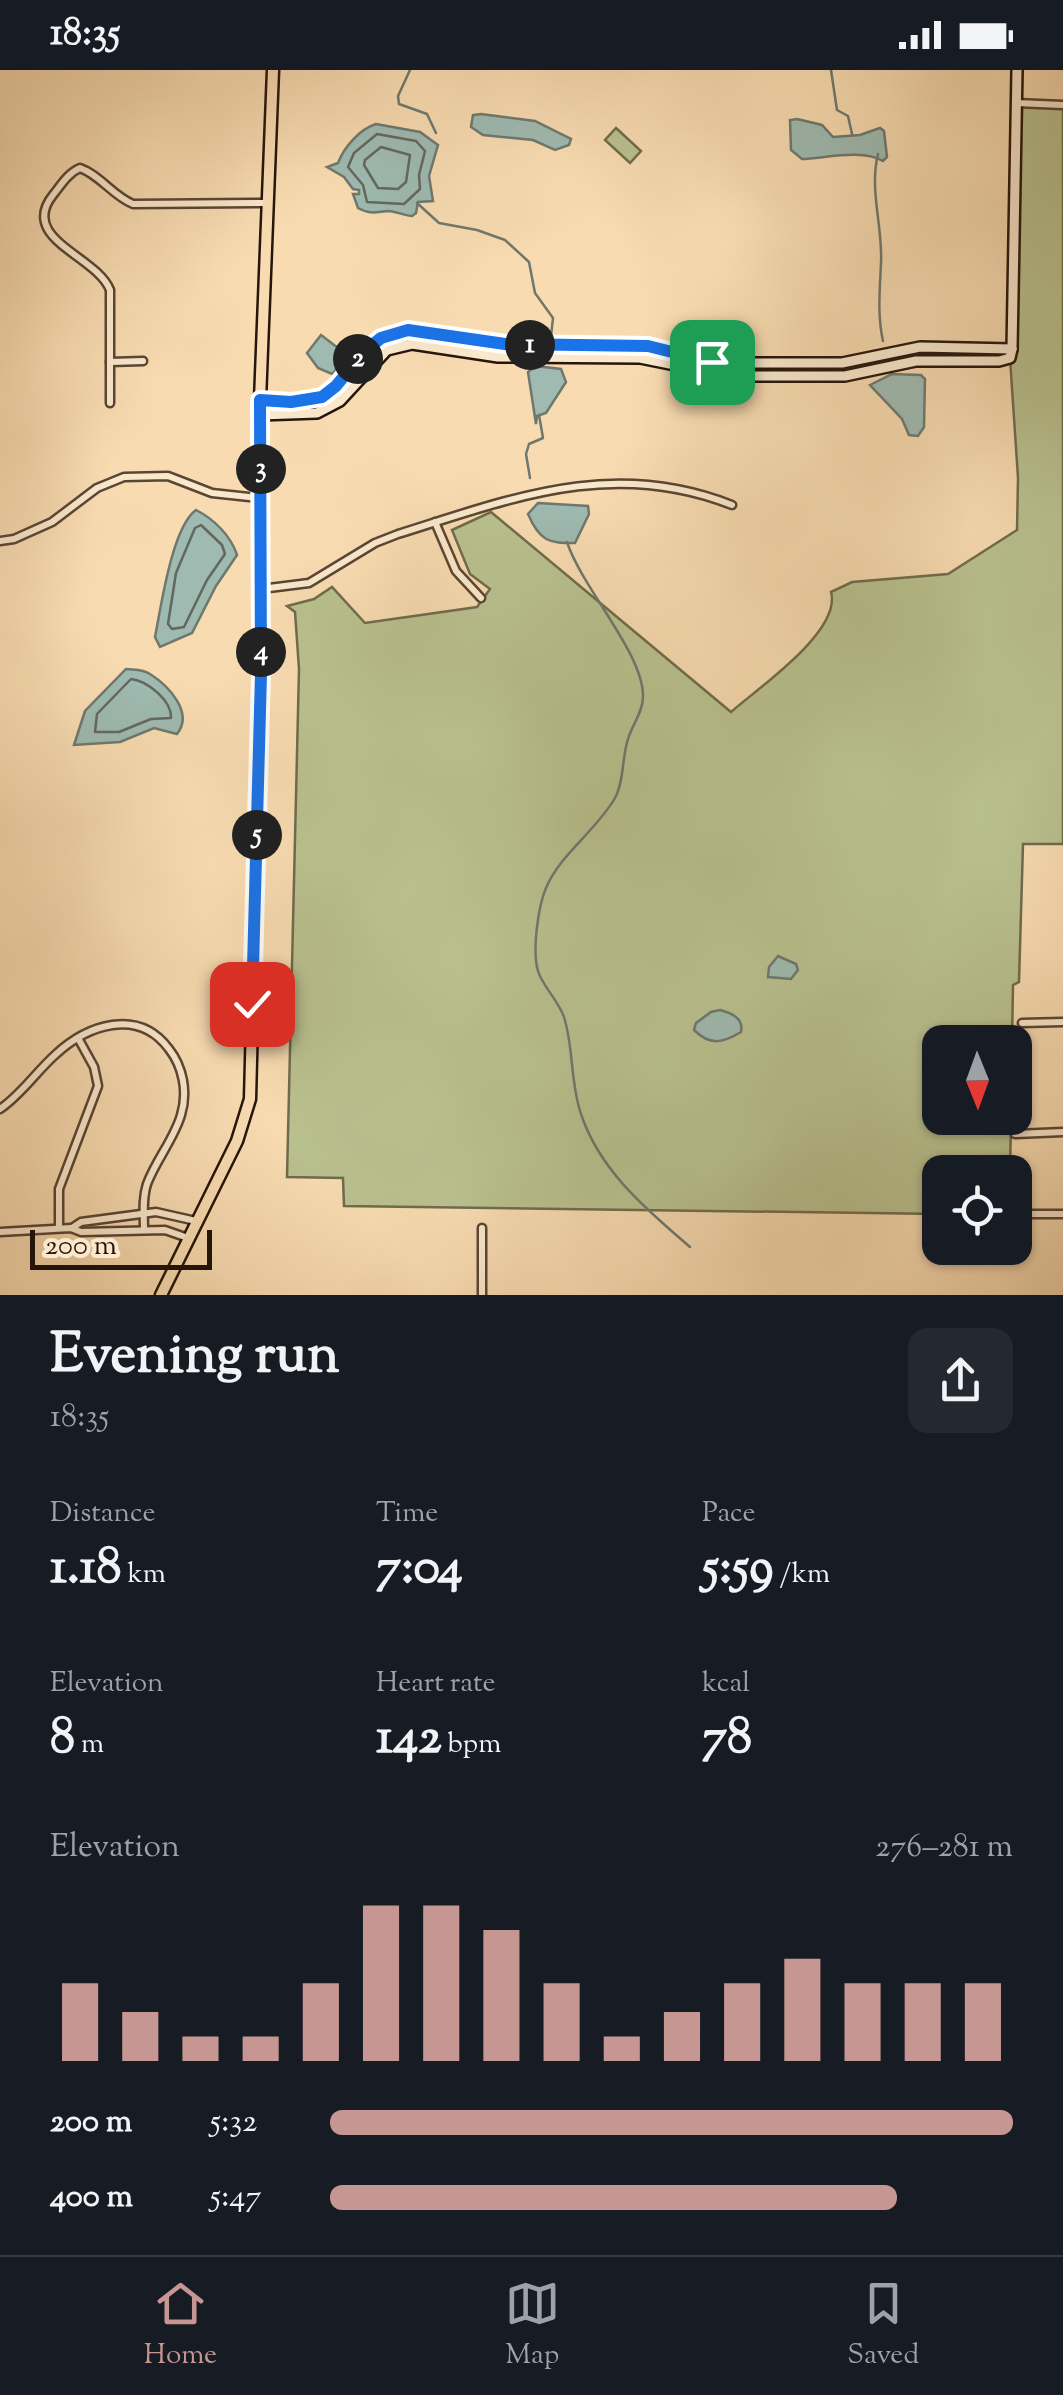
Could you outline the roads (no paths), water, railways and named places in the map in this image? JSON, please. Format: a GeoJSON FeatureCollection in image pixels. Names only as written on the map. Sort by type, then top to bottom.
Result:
{"type":"FeatureCollection","features":[{"type":"Feature","properties":{"kind":"main road"},"geometry":{"type":"LineString","coordinates":[[160,1295],[237,1140],[250,1098],[261,589],[260,400],[272,70]]}},
{"type":"Feature","properties":{"kind":"street"},"geometry":{"type":"LineString","coordinates":[[260,416],[318,413],[340,401],[388,350],[412,344],[498,357],[640,358],[729,376],[845,376],[916,361],[1010,358],[1017,70]]}},
{"type":"Feature","properties":{"kind":"street"},"geometry":{"type":"LineString","coordinates":[[1016,103],[1063,104]]}},
{"type":"Feature","properties":{"kind":"street"},"geometry":{"type":"LineString","coordinates":[[110,403],[108,284],[53,238],[43,221],[50,199],[72,171],[80,168],[88,170],[121,199],[134,204],[266,203]]}},
{"type":"Feature","properties":{"kind":"street"},"geometry":{"type":"LineString","coordinates":[[260,400],[291,402],[322,397],[381,338],[408,330],[505,344],[648,346],[730,363],[842,363],[915,348],[1012,349]]}},
{"type":"Feature","properties":{"kind":"street"},"geometry":{"type":"LineString","coordinates":[[915,348],[916,361]]}},
{"type":"Feature","properties":{"kind":"street"},"geometry":{"type":"LineString","coordinates":[[110,362],[143,361]]}},
{"type":"Feature","properties":{"kind":"street"},"geometry":{"type":"LineString","coordinates":[[0,541],[52,522],[97,488],[124,477],[168,476],[212,494],[261,498]]}},
{"type":"Feature","properties":{"kind":"street"},"geometry":{"type":"LineString","coordinates":[[261,589],[309,583],[376,543],[538,490],[598,482],[648,484],[697,493],[732,505]]}},
{"type":"Feature","properties":{"kind":"street"},"geometry":{"type":"LineString","coordinates":[[435,522],[456,571],[481,598]]}},
{"type":"Feature","properties":{"kind":"street"},"geometry":{"type":"LineString","coordinates":[[1022,1024],[1063,1022]]}},
{"type":"Feature","properties":{"kind":"street"},"geometry":{"type":"LineString","coordinates":[[0,1109],[51,1058],[78,1038],[106,1025],[135,1025],[159,1038],[178,1064],[184,1090],[182,1114],[147,1185],[144,1230]]}},
{"type":"Feature","properties":{"kind":"street"},"geometry":{"type":"LineString","coordinates":[[59,1228],[59,1189],[98,1086],[94,1067],[78,1038]]}},
{"type":"Feature","properties":{"kind":"street"},"geometry":{"type":"LineString","coordinates":[[1032,1133],[1063,1132]]}},
{"type":"Feature","properties":{"kind":"street"},"geometry":{"type":"LineString","coordinates":[[71,1228],[81,1222],[144,1213],[171,1213],[196,1221]]}},
{"type":"Feature","properties":{"kind":"street"},"geometry":{"type":"LineString","coordinates":[[1032,1214],[1063,1214]]}},
{"type":"Feature","properties":{"kind":"street"},"geometry":{"type":"LineString","coordinates":[[0,1232],[59,1228],[81,1232],[164,1230],[188,1238]]}},
{"type":"Feature","properties":{"kind":"street"},"geometry":{"type":"LineString","coordinates":[[482,1228],[482,1295]]}},
{"type":"Feature","properties":{"kind":"water"},"geometry":{"type":"Polygon","coordinates":[[[473,115],[535,121],[571,139],[569,145],[555,150],[533,140],[483,135],[471,127],[473,115]]]}},
{"type":"Feature","properties":{"kind":"water"},"geometry":{"type":"Polygon","coordinates":[[[790,120],[822,125],[833,137],[860,135],[880,128],[884,131],[887,157],[883,161],[854,155],[802,159],[791,150],[790,120]]]}},
{"type":"Feature","properties":{"kind":"water"},"geometry":{"type":"Polygon","coordinates":[[[376,124],[420,132],[438,145],[429,176],[433,201],[418,202],[412,216],[358,208],[353,194],[359,194],[359,190],[327,167],[338,163],[353,139],[376,124]]]}},
{"type":"Feature","properties":{"kind":"water"},"geometry":{"type":"Polygon","coordinates":[[[321,335],[346,354],[332,374],[318,368],[307,353],[321,335]]]}},
{"type":"Feature","properties":{"kind":"water"},"geometry":{"type":"Polygon","coordinates":[[[536,366],[561,369],[566,382],[546,413],[537,416],[536,424],[528,372],[536,366]]]}},
{"type":"Feature","properties":{"kind":"water"},"geometry":{"type":"Polygon","coordinates":[[[892,374],[921,375],[925,379],[924,427],[918,436],[909,435],[902,419],[870,385],[892,374]]]}},
{"type":"Feature","properties":{"kind":"water"},"geometry":{"type":"Polygon","coordinates":[[[538,503],[588,506],[589,514],[575,543],[552,541],[541,535],[528,514],[538,503]]]}},
{"type":"Feature","properties":{"kind":"water"},"geometry":{"type":"Polygon","coordinates":[[[196,510],[221,529],[237,555],[192,633],[160,647],[155,637],[169,569],[180,533],[196,510]]]}},
{"type":"Feature","properties":{"kind":"water"},"geometry":{"type":"Polygon","coordinates":[[[126,669],[147,672],[171,693],[183,717],[177,734],[154,728],[120,742],[74,745],[85,711],[126,669]]]}},
{"type":"Feature","properties":{"kind":"water"},"geometry":{"type":"Polygon","coordinates":[[[778,956],[796,964],[798,970],[791,979],[768,977],[769,967],[778,956]]]}},
{"type":"Feature","properties":{"kind":"water"},"geometry":{"type":"Polygon","coordinates":[[[720,1010],[739,1020],[741,1032],[717,1041],[694,1030],[696,1023],[720,1010]]]}},
{"type":"Feature","properties":{"kind":"waterway"},"geometry":{"type":"LineString","coordinates":[[410,70],[398,96],[399,104],[427,114],[436,133]]}},
{"type":"Feature","properties":{"kind":"waterway"},"geometry":{"type":"LineString","coordinates":[[831,70],[837,110],[848,116],[852,134]]}},
{"type":"Feature","properties":{"kind":"waterway"},"geometry":{"type":"LineString","coordinates":[[878,154],[875,181],[883,341]]}},
{"type":"Feature","properties":{"kind":"waterway"},"geometry":{"type":"LineString","coordinates":[[417,203],[439,223],[505,240],[529,262],[535,293],[553,318],[551,336]]}},
{"type":"Feature","properties":{"kind":"waterway"},"geometry":{"type":"LineString","coordinates":[[530,478],[526,454],[529,444],[543,438],[539,415]]}},
{"type":"Feature","properties":{"kind":"waterway"},"geometry":{"type":"LineString","coordinates":[[567,542],[634,661],[643,697],[628,739],[615,798],[560,864],[546,888],[537,929],[536,962],[540,977],[564,1017],[578,1102],[589,1135],[626,1188],[690,1247]]}}]}
